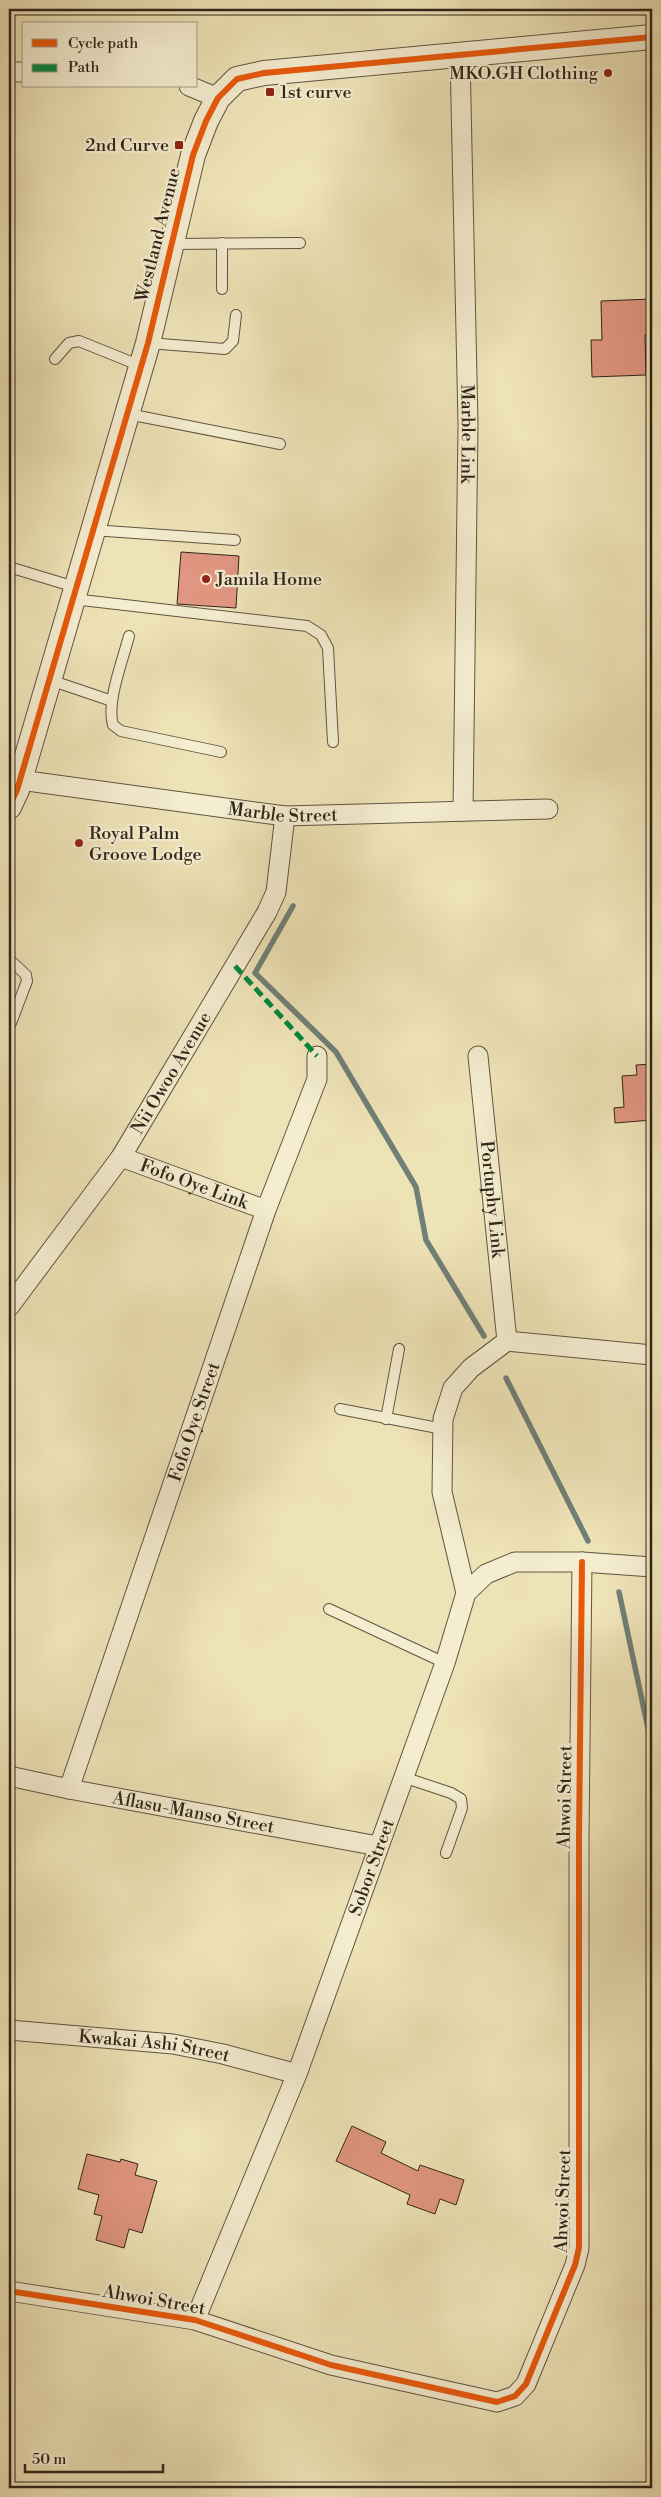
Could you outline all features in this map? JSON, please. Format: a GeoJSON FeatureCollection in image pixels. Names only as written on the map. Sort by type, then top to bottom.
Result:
{"type":"FeatureCollection","features":[{"type":"Feature","properties":{"kind":"street","name":"Westland Avenue"},"geometry":{"type":"LineString","coordinates":[[9,807],[20,780],[92,530],[128,414],[148,343],[193,155],[206,121],[218,98],[237,79],[251,75],[411,58],[460,56],[652,37]]}},
{"type":"Feature","properties":{"kind":"street","name":"Marble Link"},"geometry":{"type":"LineString","coordinates":[[460,56],[468,424],[463,811]]}},
{"type":"Feature","properties":{"kind":"street"},"geometry":{"type":"LineString","coordinates":[[9,72],[22,72]]}},
{"type":"Feature","properties":{"kind":"street"},"geometry":{"type":"LineString","coordinates":[[194,88],[218,98]]}},
{"type":"Feature","properties":{"kind":"street","name":"Marble Street"},"geometry":{"type":"LineString","coordinates":[[20,780],[285,816],[548,809]]}},
{"type":"Feature","properties":{"kind":"street","name":"Nii Owoo Avenue"},"geometry":{"type":"LineString","coordinates":[[9,1307],[121,1157],[267,912],[276,892],[285,816]]}},
{"type":"Feature","properties":{"kind":"street","name":"Fofo Oye Street"},"geometry":{"type":"LineString","coordinates":[[69,1789],[266,1210],[318,1079],[317,1056]]}},
{"type":"Feature","properties":{"kind":"street","name":"Portuphy Link"},"geometry":{"type":"LineString","coordinates":[[478,1056],[507,1341]]}},
{"type":"Feature","properties":{"kind":"street","name":"Fofo Oye Link"},"geometry":{"type":"LineString","coordinates":[[121,1157],[266,1210]]}},
{"type":"Feature","properties":{"kind":"street"},"geometry":{"type":"LineString","coordinates":[[466,1593],[442,1492],[443,1419],[453,1388],[471,1368],[507,1341],[652,1355]]}},
{"type":"Feature","properties":{"kind":"street"},"geometry":{"type":"LineString","coordinates":[[466,1593],[486,1574],[514,1562],[582,1562],[652,1567]]}},
{"type":"Feature","properties":{"kind":"street","name":"Ahwoi Street"},"geometry":{"type":"LineString","coordinates":[[9,2292],[195,2320],[331,2365],[497,2402],[516,2396],[526,2384],[576,2265],[579,2248],[579,1837],[582,1562]]}},
{"type":"Feature","properties":{"kind":"street","name":"Sobor Street"},"geometry":{"type":"LineString","coordinates":[[195,2320],[297,2074],[403,1777],[446,1663],[466,1593]]}},
{"type":"Feature","properties":{"kind":"street","name":"Aflasu-Manso Street"},"geometry":{"type":"LineString","coordinates":[[9,1776],[69,1789],[378,1846]]}},
{"type":"Feature","properties":{"kind":"street","name":"Kwakai Ashi Street"},"geometry":{"type":"LineString","coordinates":[[9,2030],[172,2044],[223,2054],[297,2074]]}},
{"type":"Feature","properties":{"kind":"lane"},"geometry":{"type":"LineString","coordinates":[[222,243],[222,289]]}},
{"type":"Feature","properties":{"kind":"lane"},"geometry":{"type":"LineString","coordinates":[[171,244],[300,243]]}},
{"type":"Feature","properties":{"kind":"lane"},"geometry":{"type":"LineString","coordinates":[[148,343],[225,349],[233,341],[236,315]]}},
{"type":"Feature","properties":{"kind":"lane"},"geometry":{"type":"LineString","coordinates":[[55,359],[69,343],[79,341],[141,366]]}},
{"type":"Feature","properties":{"kind":"lane"},"geometry":{"type":"LineString","coordinates":[[128,414],[280,444]]}},
{"type":"Feature","properties":{"kind":"lane"},"geometry":{"type":"LineString","coordinates":[[92,530],[235,540]]}},
{"type":"Feature","properties":{"kind":"lane"},"geometry":{"type":"LineString","coordinates":[[9,567],[74,593],[307,626],[322,635],[328,648],[333,742]]}},
{"type":"Feature","properties":{"kind":"lane"},"geometry":{"type":"LineString","coordinates":[[129,636],[112,701],[110,716],[113,726],[121,731],[221,752]]}},
{"type":"Feature","properties":{"kind":"lane"},"geometry":{"type":"LineString","coordinates":[[50,680],[112,701]]}},
{"type":"Feature","properties":{"kind":"lane"},"geometry":{"type":"LineString","coordinates":[[9,959],[26,975],[28,982],[11,1023]]}},
{"type":"Feature","properties":{"kind":"lane"},"geometry":{"type":"LineString","coordinates":[[386,1419],[398,1349]]}},
{"type":"Feature","properties":{"kind":"lane"},"geometry":{"type":"LineString","coordinates":[[340,1410],[443,1429]]}},
{"type":"Feature","properties":{"kind":"lane"},"geometry":{"type":"LineString","coordinates":[[329,1609],[446,1663]]}},
{"type":"Feature","properties":{"kind":"lane"},"geometry":{"type":"LineString","coordinates":[[403,1777],[451,1793],[461,1799],[462,1808],[446,1853]]}},
{"type":"Feature","properties":{"kind":"green space"},"geometry":{"type":"Polygon","coordinates":[[[9,9],[329,9],[9,12],[9,9]]]}},
{"type":"Feature","properties":{"kind":"building"},"geometry":{"type":"Polygon","coordinates":[[[652,299],[652,335],[645,335],[646,375],[592,377],[591,340],[602,340],[601,301],[652,299]]]}},
{"type":"Feature","properties":{"kind":"building"},"geometry":{"type":"Polygon","coordinates":[[[181,552],[239,556],[236,608],[177,604],[181,552]]]}},
{"type":"Feature","properties":{"kind":"building"},"geometry":{"type":"Polygon","coordinates":[[[652,1064],[652,1120],[615,1123],[614,1108],[624,1107],[622,1076],[637,1075],[636,1065],[652,1064]]]}},
{"type":"Feature","properties":{"kind":"building"},"geometry":{"type":"Polygon","coordinates":[[[352,2126],[386,2142],[381,2153],[418,2171],[420,2165],[464,2180],[456,2205],[440,2199],[435,2214],[407,2204],[410,2195],[336,2161],[352,2126]]]}},
{"type":"Feature","properties":{"kind":"building"},"geometry":{"type":"Polygon","coordinates":[[[87,2154],[120,2162],[121,2159],[138,2164],[135,2175],[157,2181],[142,2233],[129,2229],[124,2248],[96,2240],[102,2216],[94,2214],[99,2195],[78,2189],[87,2154]]]}},
{"type":"Feature","properties":{"kind":"waterway"},"geometry":{"type":"LineString","coordinates":[[293,906],[255,973],[336,1052],[416,1187],[426,1240],[484,1336]]}},
{"type":"Feature","properties":{"kind":"waterway"},"geometry":{"type":"LineString","coordinates":[[506,1378],[588,1541]]}},
{"type":"Feature","properties":{"kind":"waterway"},"geometry":{"type":"LineString","coordinates":[[619,1592],[652,1747]]}},
{"type":"Feature","properties":{"kind":"marked path"},"geometry":{"type":"LineString","coordinates":[[235,966],[317,1056]]}},
{"type":"Feature","properties":{"kind":"cycle path"},"geometry":{"type":"LineString","coordinates":[[9,807],[17,790],[148,343],[193,155],[206,121],[218,98],[237,79],[264,73],[652,37]]}},
{"type":"Feature","properties":{"kind":"cycle path"},"geometry":{"type":"LineString","coordinates":[[9,2291],[195,2320],[331,2365],[497,2402],[515,2396],[526,2384],[575,2265],[579,2248],[579,1837],[582,1562]]}},
{"type":"Feature","properties":{"kind":"place","name":"MKO.GH Clothing"},"geometry":{"type":"Point","coordinates":[608,73]}},
{"type":"Feature","properties":{"kind":"place","name":"1st curve"},"geometry":{"type":"Point","coordinates":[270,92]}},
{"type":"Feature","properties":{"kind":"place","name":"2nd Curve"},"geometry":{"type":"Point","coordinates":[179,145]}},
{"type":"Feature","properties":{"kind":"place","name":"Jamila Home"},"geometry":{"type":"Point","coordinates":[206,579]}},
{"type":"Feature","properties":{"kind":"place","name":"Royal Palm Groove Lodge"},"geometry":{"type":"Point","coordinates":[79,843]}}]}
